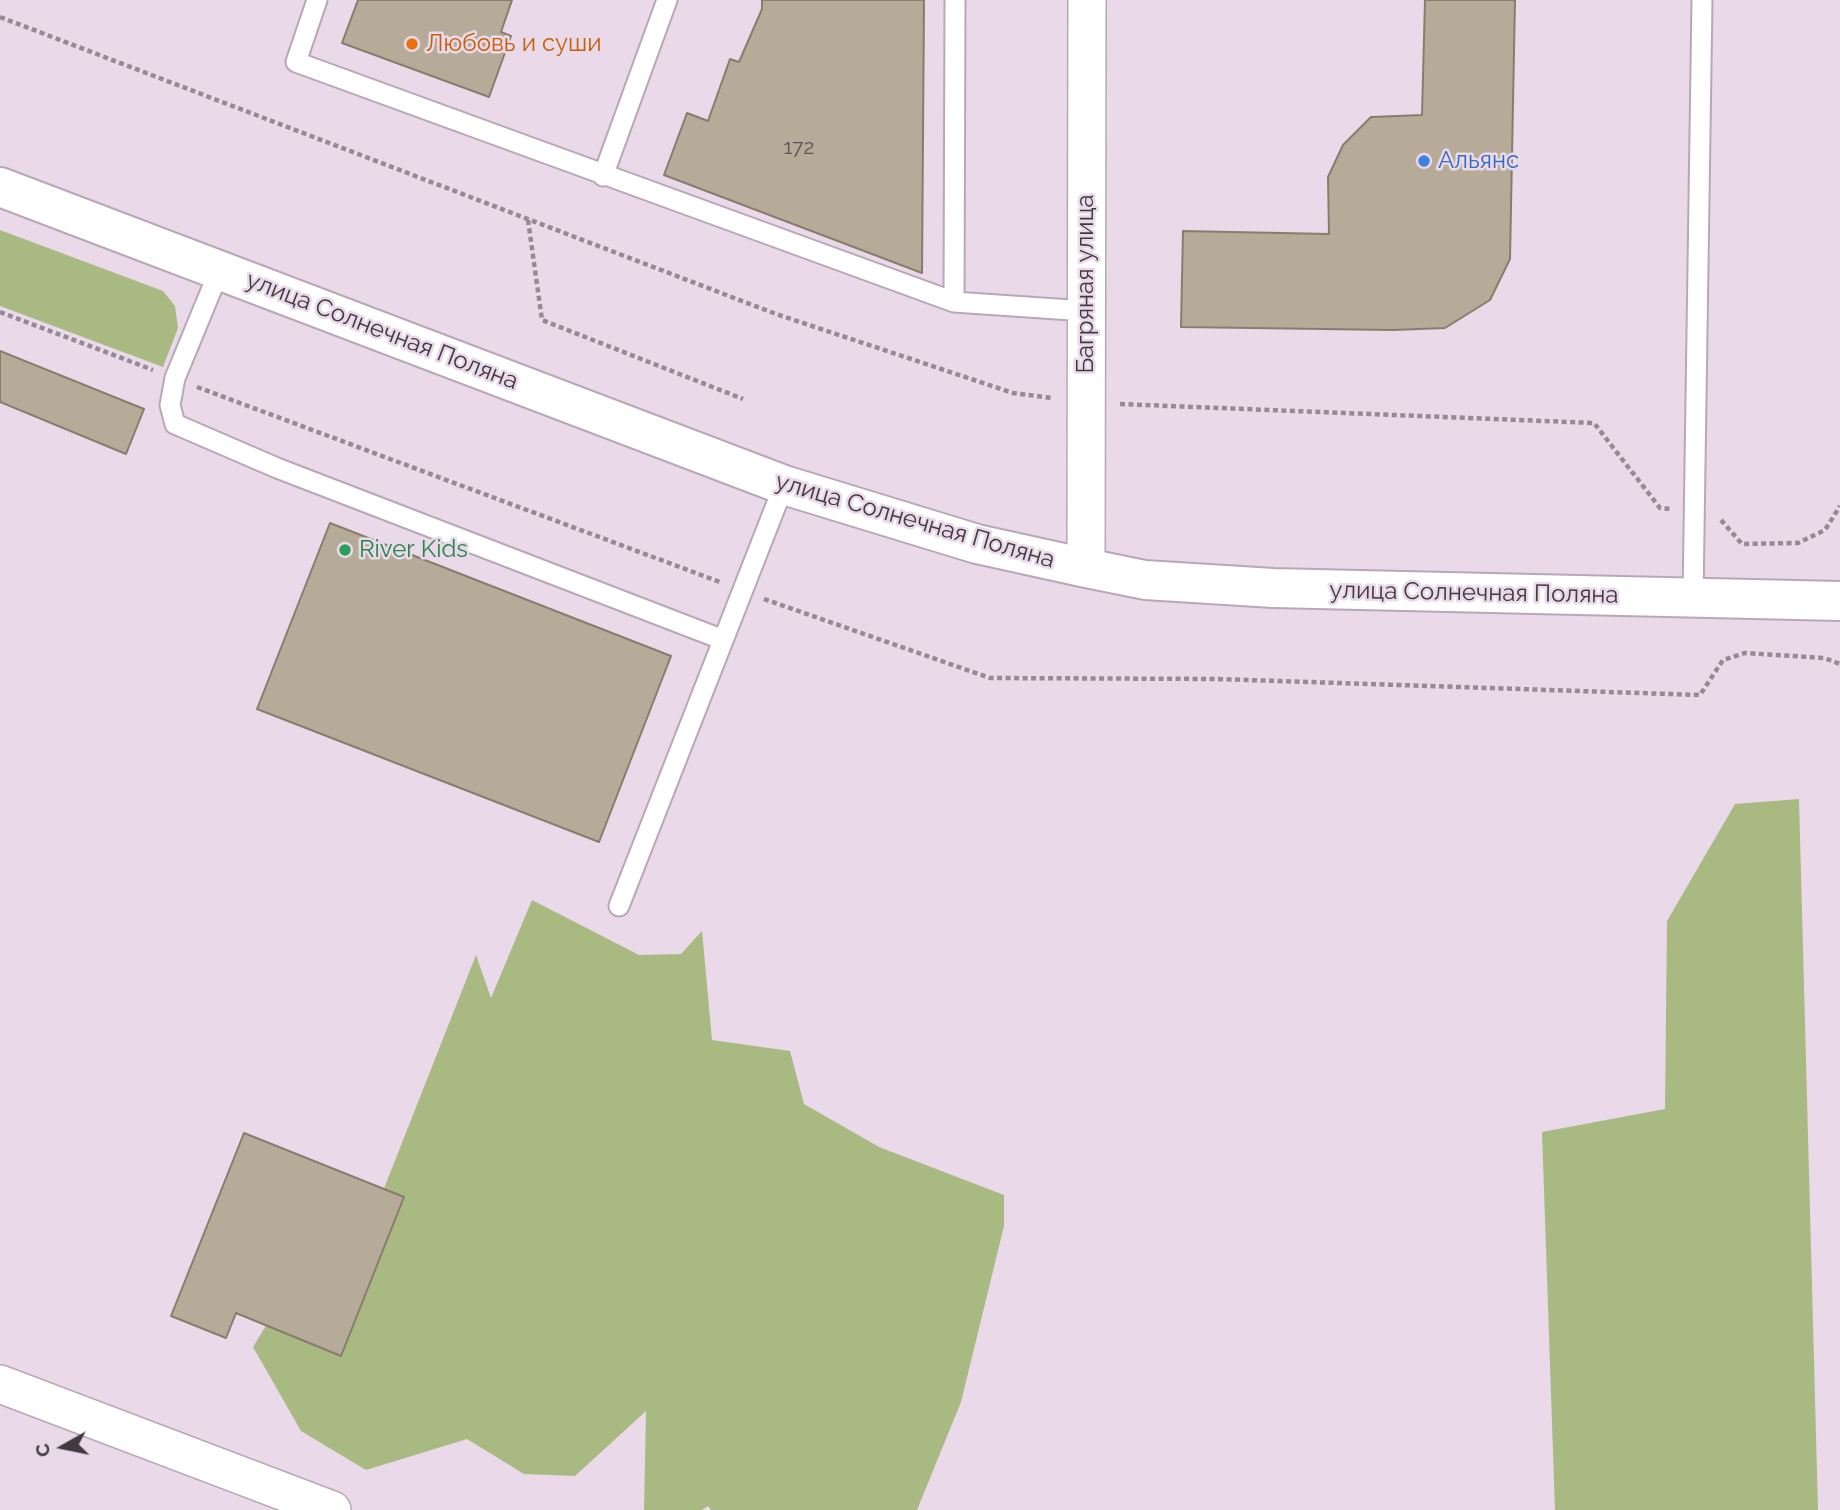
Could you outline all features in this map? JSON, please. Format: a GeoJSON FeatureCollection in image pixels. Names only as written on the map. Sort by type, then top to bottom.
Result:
{"type":"FeatureCollection","features":[{"type":"Feature","properties":{"kind":"street","name":"Багряная улица"},"geometry":{"type":"LineString","coordinates":[[1086,568],[1087,0]]}},
{"type":"Feature","properties":{"kind":"street","name":"улица Солнечная Поляна"},"geometry":{"type":"LineString","coordinates":[[0,187],[784,485],[977,544],[1145,580],[1273,588],[1840,601]]}},
{"type":"Feature","properties":{"kind":"street"},"geometry":{"type":"LineString","coordinates":[[0,1384],[331,1510]]}},
{"type":"Feature","properties":{"kind":"lane"},"geometry":{"type":"LineString","coordinates":[[317,0],[296,62],[954,302],[1086,312]]}},
{"type":"Feature","properties":{"kind":"lane"},"geometry":{"type":"LineString","coordinates":[[603,176],[667,0]]}},
{"type":"Feature","properties":{"kind":"lane"},"geometry":{"type":"LineString","coordinates":[[954,302],[955,0]]}},
{"type":"Feature","properties":{"kind":"lane"},"geometry":{"type":"LineString","coordinates":[[1693,598],[1702,0]]}},
{"type":"Feature","properties":{"kind":"lane"},"geometry":{"type":"LineString","coordinates":[[220,269],[175,379],[170,405],[175,424],[222,445],[721,639]]}},
{"type":"Feature","properties":{"kind":"lane"},"geometry":{"type":"LineString","coordinates":[[619,906],[721,639],[784,485]]}},
{"type":"Feature","properties":{"kind":"path"},"geometry":{"type":"LineString","coordinates":[[0,17],[776,314],[1013,393],[1086,401],[1594,423],[1660,508],[1713,511],[1742,544],[1798,543],[1825,530],[1840,506]]}},
{"type":"Feature","properties":{"kind":"path"},"geometry":{"type":"LineString","coordinates":[[528,219],[542,320],[743,399]]}},
{"type":"Feature","properties":{"kind":"path"},"geometry":{"type":"LineString","coordinates":[[0,312],[741,590],[990,678],[1218,679],[1700,695],[1723,660],[1745,653],[1824,658],[1840,664]]}},
{"type":"Feature","properties":{"kind":"green space"},"geometry":{"type":"Polygon","coordinates":[[[0,230],[163,291],[175,306],[178,328],[163,367],[0,306],[0,230]]]}},
{"type":"Feature","properties":{"kind":"green space"},"geometry":{"type":"Polygon","coordinates":[[[1799,799],[1818,1510],[1555,1510],[1542,1132],[1665,1109],[1667,921],[1735,804],[1799,799]]]}},
{"type":"Feature","properties":{"kind":"green space"},"geometry":{"type":"Polygon","coordinates":[[[532,900],[639,955],[681,954],[702,931],[712,1040],[790,1051],[804,1104],[879,1147],[1004,1195],[1004,1226],[961,1402],[917,1510],[711,1510],[708,1506],[702,1510],[644,1510],[646,1411],[575,1476],[524,1474],[467,1439],[366,1470],[301,1431],[253,1347],[302,1266],[383,1191],[476,955],[491,998],[532,900]]]}},
{"type":"Feature","properties":{"kind":"building"},"geometry":{"type":"Polygon","coordinates":[[[358,0],[512,0],[501,32],[511,36],[489,97],[342,43],[358,0]]]}},
{"type":"Feature","properties":{"kind":"building"},"geometry":{"type":"Polygon","coordinates":[[[762,0],[924,0],[922,273],[664,175],[687,113],[708,121],[730,59],[739,62],[762,9],[762,0]]]}},
{"type":"Feature","properties":{"kind":"building","name":"Альянс"},"geometry":{"type":"Polygon","coordinates":[[[1425,0],[1515,0],[1510,259],[1490,300],[1445,328],[1393,330],[1181,327],[1183,231],[1329,234],[1328,177],[1343,145],[1371,117],[1422,115],[1425,0]]]}},
{"type":"Feature","properties":{"kind":"building"},"geometry":{"type":"Polygon","coordinates":[[[0,351],[144,409],[126,454],[0,402],[0,351]]]}},
{"type":"Feature","properties":{"kind":"building"},"geometry":{"type":"Polygon","coordinates":[[[330,523],[671,656],[599,842],[257,709],[330,523]]]}},
{"type":"Feature","properties":{"kind":"building"},"geometry":{"type":"Polygon","coordinates":[[[244,1133],[404,1197],[341,1356],[236,1313],[226,1338],[171,1316],[244,1133]]]}},
{"type":"Feature","properties":{"kind":"place","name":"Любовь и суши"},"geometry":{"type":"Point","coordinates":[412,44]}},
{"type":"Feature","properties":{"kind":"place","name":"Альянс"},"geometry":{"type":"Point","coordinates":[1424,161]}},
{"type":"Feature","properties":{"kind":"place","name":"River Kids"},"geometry":{"type":"Point","coordinates":[345,550]}}]}
